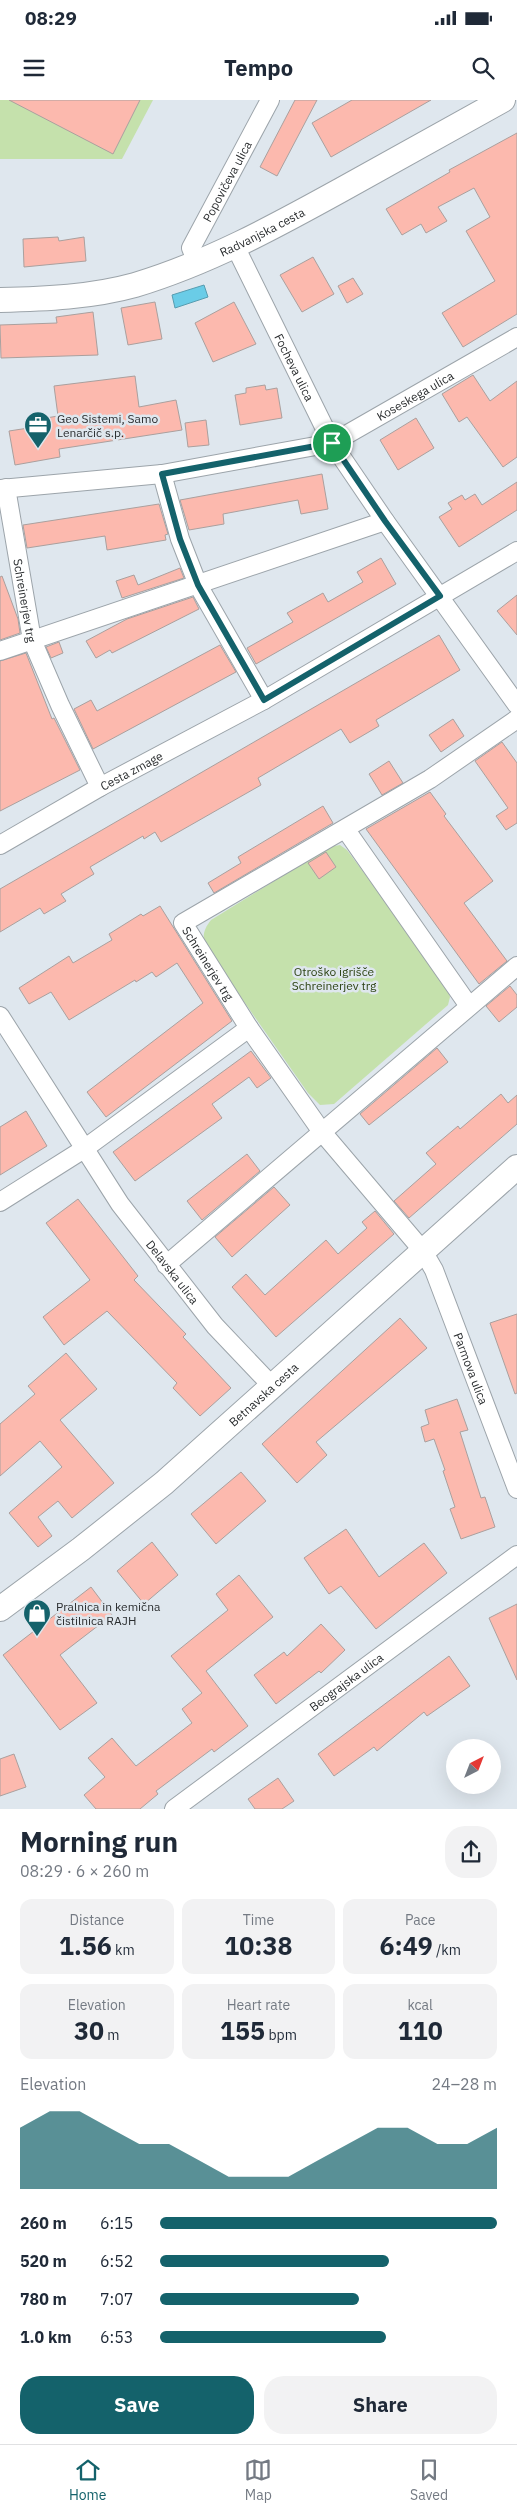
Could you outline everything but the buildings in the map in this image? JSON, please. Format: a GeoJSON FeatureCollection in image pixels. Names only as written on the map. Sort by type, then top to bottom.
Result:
{"type":"FeatureCollection","features":[{"type":"Feature","properties":{"kind":"street","name":"Popovičeva ulica"},"geometry":{"type":"LineString","coordinates":[[197,263],[191,248],[270,100]]}},
{"type":"Feature","properties":{"kind":"street","name":"Radvanjska cesta"},"geometry":{"type":"LineString","coordinates":[[0,300],[33,300],[106,291],[134,285],[197,263],[254,238],[503,100]]}},
{"type":"Feature","properties":{"kind":"street","name":"Focheva ulica"},"geometry":{"type":"LineString","coordinates":[[235,246],[332,443],[385,521],[517,705]]}},
{"type":"Feature","properties":{"kind":"street","name":"Koseskega ulica"},"geometry":{"type":"LineString","coordinates":[[3,489],[162,474],[332,443],[517,336]]}},
{"type":"Feature","properties":{"kind":"street"},"geometry":{"type":"LineString","coordinates":[[162,474],[180,539],[198,585],[264,700]]}},
{"type":"Feature","properties":{"kind":"street","name":"Schreinerjev trg"},"geometry":{"type":"LineString","coordinates":[[3,489],[32,640],[60,705],[100,787]]}},
{"type":"Feature","properties":{"kind":"street"},"geometry":{"type":"LineString","coordinates":[[0,651],[385,521]]}},
{"type":"Feature","properties":{"kind":"street","name":"Cesta zmage"},"geometry":{"type":"LineString","coordinates":[[0,845],[100,787],[264,700],[517,551]]}},
{"type":"Feature","properties":{"kind":"street","name":"Schreinerjev trg"},"geometry":{"type":"LineString","coordinates":[[423,1251],[322,1132],[249,1028],[183,923],[346,830],[430,779],[517,719]]}},
{"type":"Feature","properties":{"kind":"street"},"geometry":{"type":"LineString","coordinates":[[346,830],[469,1006]]}},
{"type":"Feature","properties":{"kind":"street"},"geometry":{"type":"LineString","coordinates":[[166,1265],[517,966]]}},
{"type":"Feature","properties":{"kind":"street","name":"Delavska ulica"},"geometry":{"type":"LineString","coordinates":[[0,1016],[120,1204],[215,1326],[272,1386]]}},
{"type":"Feature","properties":{"kind":"street"},"geometry":{"type":"LineString","coordinates":[[0,1202],[84,1149],[249,1028]]}},
{"type":"Feature","properties":{"kind":"street","name":"Betnavska cesta"},"geometry":{"type":"LineString","coordinates":[[0,1609],[81,1549],[164,1483],[517,1167]]}},
{"type":"Feature","properties":{"kind":"street","name":"Parmova ulica"},"geometry":{"type":"LineString","coordinates":[[423,1251],[437,1275],[517,1489]]}},
{"type":"Feature","properties":{"kind":"street","name":"Beograjska ulica"},"geometry":{"type":"LineString","coordinates":[[174,1809],[517,1555]]}},
{"type":"Feature","properties":{"kind":"green space"},"geometry":{"type":"Polygon","coordinates":[[[0,100],[153,100],[122,159],[0,159],[0,100]]]}},
{"type":"Feature","properties":{"kind":"green space","name":"Otroško igrišče Schreinerjev trg"},"geometry":{"type":"Polygon","coordinates":[[[340,845],[347,850],[447,984],[450,997],[448,1005],[334,1104],[320,1105],[308,1093],[205,946],[204,935],[205,929],[211,920],[329,847],[340,845]]]}},
{"type":"Feature","properties":{"kind":"water"},"geometry":{"type":"Polygon","coordinates":[[[204,285],[208,297],[175,308],[172,295],[204,285]]]}},
{"type":"Feature","properties":{"kind":"place","name":"Geo Sistemi, Samo Lenarčič s.p."},"geometry":{"type":"Point","coordinates":[38,449]}},
{"type":"Feature","properties":{"kind":"place","name":"Pralnica in kemična čistilnica RAJH"},"geometry":{"type":"Point","coordinates":[37,1637]}},
{"type":"Feature","properties":{"kind":"route"},"geometry":{"type":"LineString","coordinates":[[332,443],[385,521],[440,596],[264,700],[198,585],[180,539],[162,474],[332,443]]}}]}
